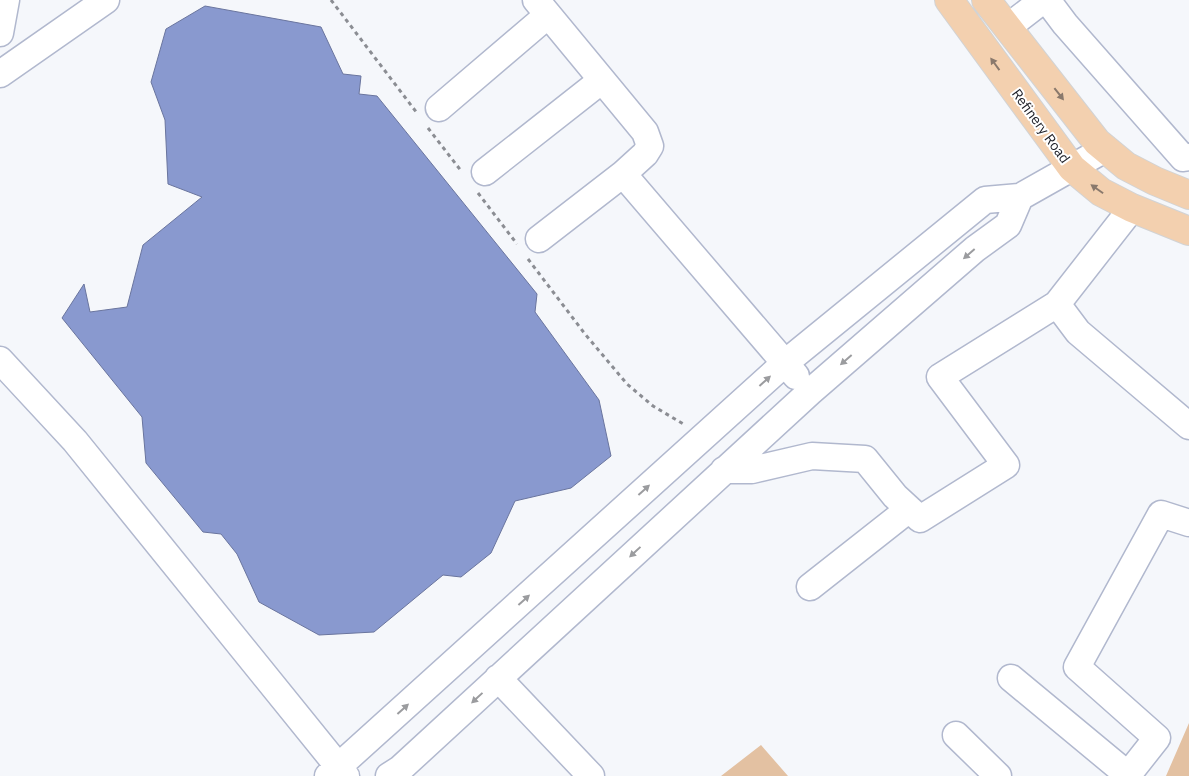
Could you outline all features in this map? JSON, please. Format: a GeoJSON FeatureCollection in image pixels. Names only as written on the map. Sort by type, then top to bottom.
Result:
{"type":"FeatureCollection","features":[{"type":"Feature","properties":{"kind":"main road","name":"Refinery Road"},"geometry":{"type":"LineString","coordinates":[[949,0],[1072,168],[1101,192],[1132,208],[1189,231]]}},
{"type":"Feature","properties":{"kind":"main road"},"geometry":{"type":"LineString","coordinates":[[986,0],[1066,104],[1105,149],[1126,166],[1154,181],[1189,195]]}},
{"type":"Feature","properties":{"kind":"street"},"geometry":{"type":"LineString","coordinates":[[0,33],[6,0]]}},
{"type":"Feature","properties":{"kind":"street"},"geometry":{"type":"LineString","coordinates":[[0,74],[106,0]]}},
{"type":"Feature","properties":{"kind":"street"},"geometry":{"type":"LineString","coordinates":[[1008,27],[1043,0]]}},
{"type":"Feature","properties":{"kind":"street"},"geometry":{"type":"LineString","coordinates":[[1047,0],[1065,24],[1183,158],[1189,157]]}},
{"type":"Feature","properties":{"kind":"street"},"geometry":{"type":"LineString","coordinates":[[429,118],[542,8],[645,132],[650,146],[646,154],[528,247]]}},
{"type":"Feature","properties":{"kind":"street"},"geometry":{"type":"LineString","coordinates":[[475,179],[602,80]]}},
{"type":"Feature","properties":{"kind":"street"},"geometry":{"type":"LineString","coordinates":[[0,360],[76,441],[337,773],[376,734],[785,363],[985,200],[1020,197],[1105,149]]}},
{"type":"Feature","properties":{"kind":"street"},"geometry":{"type":"LineString","coordinates":[[623,174],[810,392]]}},
{"type":"Feature","properties":{"kind":"street"},"geometry":{"type":"LineString","coordinates":[[376,734],[398,774],[498,678],[810,392],[975,249],[1008,225],[1020,197]]}},
{"type":"Feature","properties":{"kind":"street"},"geometry":{"type":"LineString","coordinates":[[724,470],[752,470],[812,456],[865,459],[895,496],[920,519],[1006,465],[940,377],[1057,304],[1132,208]]}},
{"type":"Feature","properties":{"kind":"street"},"geometry":{"type":"LineString","coordinates":[[1057,304],[1078,332],[1189,426]]}},
{"type":"Feature","properties":{"kind":"street"},"geometry":{"type":"LineString","coordinates":[[810,587],[909,509]]}},
{"type":"Feature","properties":{"kind":"street"},"geometry":{"type":"LineString","coordinates":[[1012,678],[1128,775],[1157,738],[1077,667],[1161,514],[1189,523]]}},
{"type":"Feature","properties":{"kind":"street"},"geometry":{"type":"LineString","coordinates":[[498,678],[591,776]]}},
{"type":"Feature","properties":{"kind":"street"},"geometry":{"type":"LineString","coordinates":[[956,734],[998,776]]}},
{"type":"Feature","properties":{"kind":"path"},"geometry":{"type":"LineString","coordinates":[[331,0],[429,118],[528,247],[585,334],[627,384],[653,406],[704,436]]}},
{"type":"Feature","properties":{"kind":"shaded area"},"geometry":{"type":"Polygon","coordinates":[[[1189,723],[1189,776],[1166,776],[1189,723]]]}},
{"type":"Feature","properties":{"kind":"shaded area"},"geometry":{"type":"Polygon","coordinates":[[[761,745],[788,776],[721,776],[761,745]]]}},
{"type":"Feature","properties":{"kind":"water"},"geometry":{"type":"Polygon","coordinates":[[[205,6],[321,27],[343,74],[361,76],[359,94],[377,96],[537,294],[535,312],[599,400],[611,456],[571,488],[515,501],[491,553],[461,577],[443,575],[374,632],[319,635],[259,602],[237,554],[221,534],[203,532],[146,463],[142,417],[62,318],[84,284],[90,312],[127,307],[143,245],[202,197],[168,184],[165,120],[151,82],[166,29],[205,6]]]}}]}
